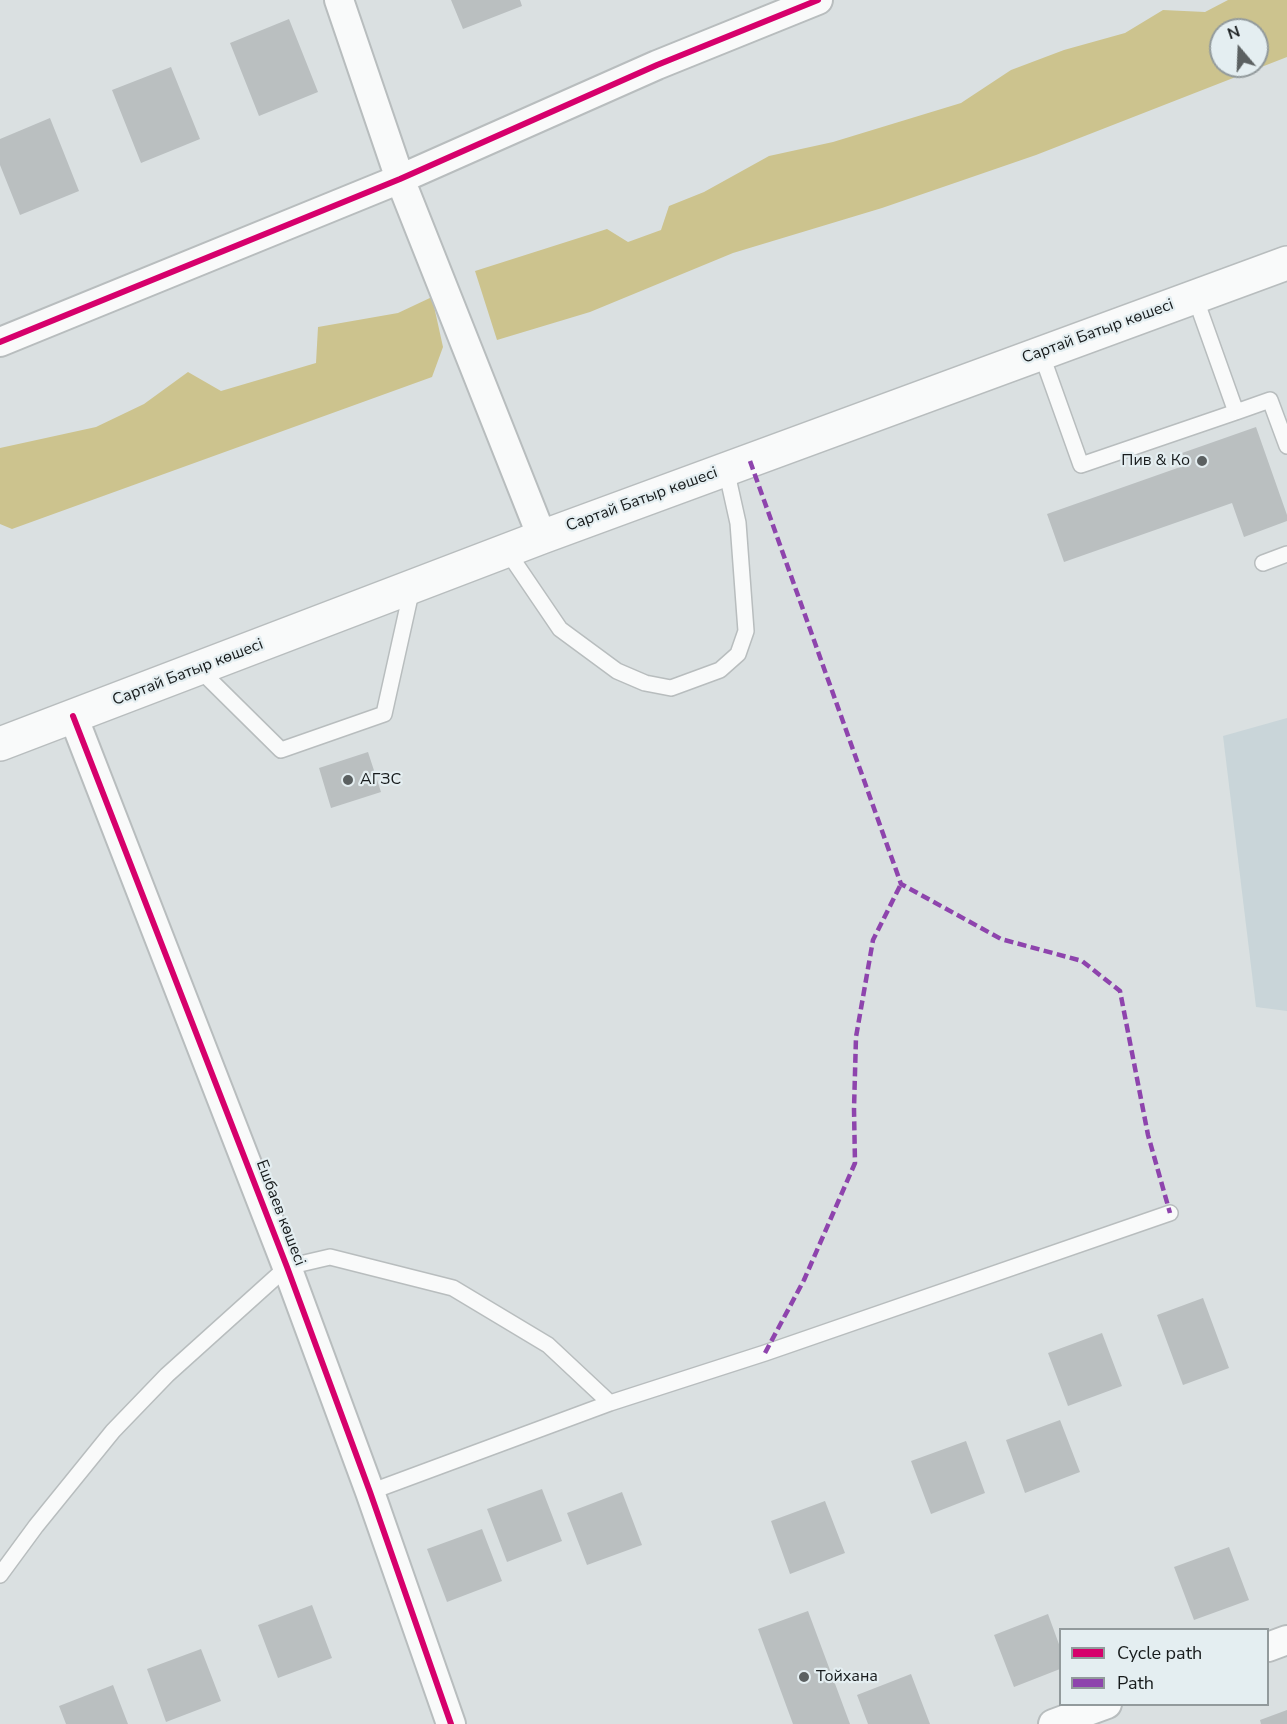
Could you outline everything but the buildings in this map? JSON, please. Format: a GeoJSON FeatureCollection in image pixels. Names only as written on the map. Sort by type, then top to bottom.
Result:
{"type":"FeatureCollection","features":[{"type":"Feature","properties":{"kind":"highway","name":"Сартай Батыр көшесі"},"geometry":{"type":"LineString","coordinates":[[0,744],[542,537],[1195,297],[1285,267]]}},
{"type":"Feature","properties":{"kind":"street"},"geometry":{"type":"LineString","coordinates":[[339,0],[400,179],[542,537]]}},
{"type":"Feature","properties":{"kind":"street"},"geometry":{"type":"LineString","coordinates":[[0,342],[400,179],[657,65],[818,0]]}},
{"type":"Feature","properties":{"kind":"street","name":"Ешбаев көшесі"},"geometry":{"type":"LineString","coordinates":[[73,716],[287,1268],[370,1492],[451,1724]]}},
{"type":"Feature","properties":{"kind":"street"},"geometry":{"type":"LineString","coordinates":[[1269,1647],[1287,1640]]}},
{"type":"Feature","properties":{"kind":"street"},"geometry":{"type":"LineString","coordinates":[[1053,1724],[1102,1706]]}},
{"type":"Feature","properties":{"kind":"lane"},"geometry":{"type":"LineString","coordinates":[[1195,297],[1236,412]]}},
{"type":"Feature","properties":{"kind":"lane"},"geometry":{"type":"LineString","coordinates":[[1041,353],[1080,465],[1270,400],[1287,446]]}},
{"type":"Feature","properties":{"kind":"lane"},"geometry":{"type":"LineString","coordinates":[[507,550],[560,629],[616,671],[645,683],[670,687],[720,670],[738,654],[746,631],[738,523],[726,469]]}},
{"type":"Feature","properties":{"kind":"lane"},"geometry":{"type":"LineString","coordinates":[[1263,562],[1287,554]]}},
{"type":"Feature","properties":{"kind":"lane"},"geometry":{"type":"LineString","coordinates":[[199,669],[280,750],[384,714],[413,586]]}},
{"type":"Feature","properties":{"kind":"lane"},"geometry":{"type":"LineString","coordinates":[[370,1492],[610,1403],[765,1353],[1170,1213]]}},
{"type":"Feature","properties":{"kind":"lane"},"geometry":{"type":"LineString","coordinates":[[0,1575],[36,1526],[113,1431],[167,1375],[287,1268],[330,1257],[453,1287],[548,1345],[610,1403]]}},
{"type":"Feature","properties":{"kind":"shaded area"},"geometry":{"type":"Polygon","coordinates":[[[1228,0],[1287,0],[1287,57],[1269,64],[1269,18],[1209,18],[1209,78],[1233,78],[1036,155],[882,208],[733,253],[590,312],[497,340],[475,271],[607,229],[628,242],[661,230],[669,206],[704,192],[769,156],[833,142],[961,103],[1011,70],[1064,50],[1125,33],[1163,10],[1205,12],[1228,0]]]}},
{"type":"Feature","properties":{"kind":"shaded area"},"geometry":{"type":"Polygon","coordinates":[[[432,297],[443,347],[432,377],[12,529],[0,524],[0,448],[96,427],[144,404],[188,372],[221,391],[316,363],[318,327],[398,313],[432,297]]]}},
{"type":"Feature","properties":{"kind":"shaded area"},"geometry":{"type":"Polygon","coordinates":[[[1287,718],[1287,1011],[1256,1007],[1223,736],[1287,718]]]}},
{"type":"Feature","properties":{"kind":"marked path"},"geometry":{"type":"LineString","coordinates":[[750,461],[901,884],[1001,939],[1082,961],[1120,991],[1148,1135],[1170,1213]]}},
{"type":"Feature","properties":{"kind":"marked path"},"geometry":{"type":"LineString","coordinates":[[765,1353],[804,1280],[855,1163],[856,1037],[873,940],[901,884]]}},
{"type":"Feature","properties":{"kind":"cycle path"},"geometry":{"type":"LineString","coordinates":[[0,342],[400,179],[657,65],[818,0]]}},
{"type":"Feature","properties":{"kind":"cycle path"},"geometry":{"type":"LineString","coordinates":[[73,716],[287,1267],[370,1492],[451,1724]]}},
{"type":"Feature","properties":{"kind":"place","name":"Пив & Ко"},"geometry":{"type":"Point","coordinates":[1202,461]}},
{"type":"Feature","properties":{"kind":"place","name":"АГЗС"},"geometry":{"type":"Point","coordinates":[348,780]}},
{"type":"Feature","properties":{"kind":"place","name":"Тойхана"},"geometry":{"type":"Point","coordinates":[804,1677]}}]}
